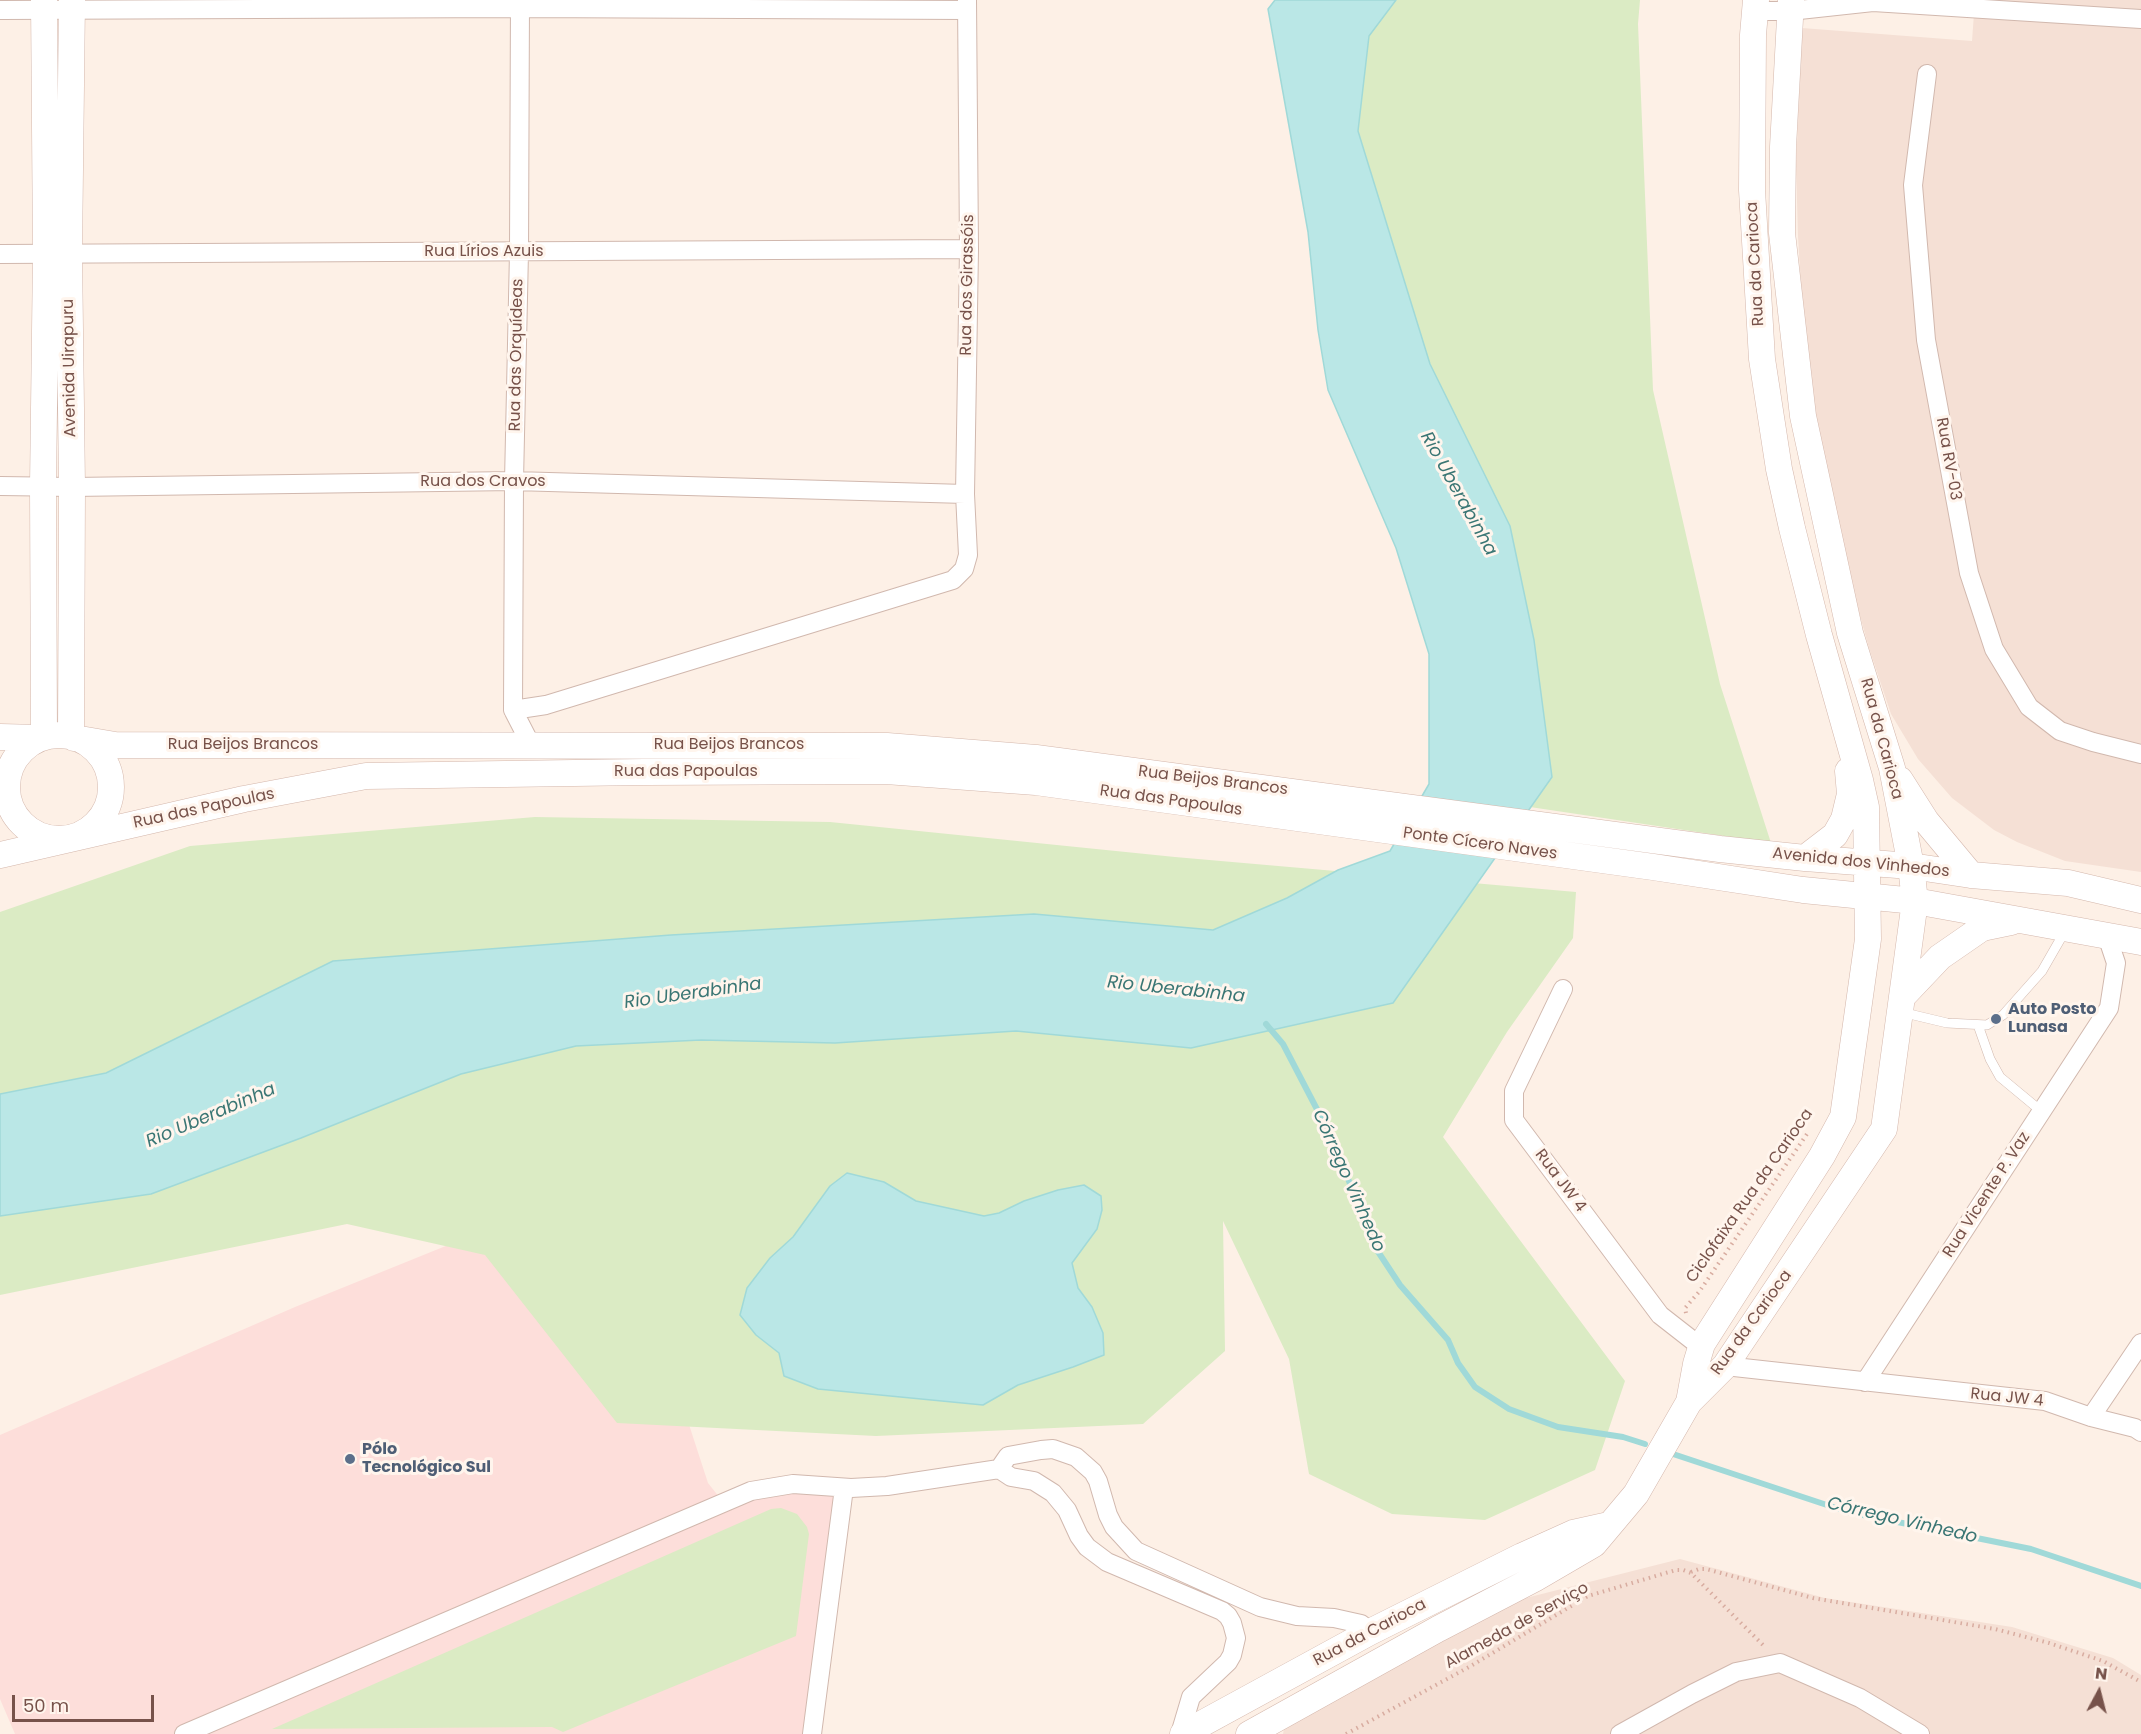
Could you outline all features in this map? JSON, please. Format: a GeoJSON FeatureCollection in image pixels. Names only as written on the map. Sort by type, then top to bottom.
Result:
{"type":"FeatureCollection","features":[{"type":"Feature","properties":{"kind":"main road","name":"Avenida Uirapuru"},"geometry":{"type":"LineString","coordinates":[[44,5],[72,487],[72,737]]}},
{"type":"Feature","properties":{"kind":"main road","name":"Avenida Uirapuru"},"geometry":{"type":"LineString","coordinates":[[42,737],[43,486],[72,5]]}},
{"type":"Feature","properties":{"kind":"main road","name":"Rua da Carioca"},"geometry":{"type":"LineString","coordinates":[[1687,1406],[1697,1342],[1786,1212],[1822,1156],[1843,1117],[1868,939],[1866,807],[1845,723],[1819,635],[1783,489],[1769,416],[1762,359],[1752,190],[1753,35],[1756,5]]}},
{"type":"Feature","properties":{"kind":"main road","name":"Rua da Carioca"},"geometry":{"type":"LineString","coordinates":[[1687,1406],[1725,1366],[1884,1129],[1915,901],[1911,866],[1892,768],[1850,633],[1803,416],[1782,233],[1783,147],[1791,6]]}},
{"type":"Feature","properties":{"kind":"main road"},"geometry":{"type":"LineString","coordinates":[[1805,858],[1834,835],[1844,819],[1850,794],[1845,723]]}},
{"type":"Feature","properties":{"kind":"main road"},"geometry":{"type":"LineString","coordinates":[[0,737],[42,737],[72,737],[85,742],[100,755],[110,774],[111,794],[104,813],[90,829],[72,837],[52,839],[33,833],[18,820],[9,803],[6,783],[12,764],[23,748],[42,737]]}},
{"type":"Feature","properties":{"kind":"main road","name":"Rua Beijos Brancos"},"geometry":{"type":"LineString","coordinates":[[72,737],[115,745],[886,746],[1036,758],[1580,829]]}},
{"type":"Feature","properties":{"kind":"main road"},"geometry":{"type":"LineString","coordinates":[[1892,768],[1926,821],[1971,875]]}},
{"type":"Feature","properties":{"kind":"main road","name":"Rua das Papoulas"},"geometry":{"type":"LineString","coordinates":[[0,855],[244,799],[366,776],[886,771],[1036,782],[1377,830]]}},
{"type":"Feature","properties":{"kind":"main road","name":"Avenida dos Vinhedos"},"geometry":{"type":"LineString","coordinates":[[1580,829],[1805,858],[1911,866],[1971,875],[2068,883],[2141,900]]}},
{"type":"Feature","properties":{"kind":"main road","name":"Ponte Cícero Naves"},"geometry":{"type":"LineString","coordinates":[[1377,830],[1610,862]]}},
{"type":"Feature","properties":{"kind":"main road","name":"Avenida dos Vinhedos"},"geometry":{"type":"LineString","coordinates":[[1610,862],[1803,890],[1866,898],[1915,901],[2141,942]]}},
{"type":"Feature","properties":{"kind":"main road"},"geometry":{"type":"LineString","coordinates":[[1803,890],[1843,911],[1868,939]]}},
{"type":"Feature","properties":{"kind":"main road"},"geometry":{"type":"LineString","coordinates":[[1902,1004],[1940,957],[1982,928],[2019,920]]}},
{"type":"Feature","properties":{"kind":"main road"},"geometry":{"type":"LineString","coordinates":[[1822,1156],[1827,1165],[1836,1172],[1846,1174],[1857,1171]]}},
{"type":"Feature","properties":{"kind":"main road"},"geometry":{"type":"LineString","coordinates":[[1786,1212],[1797,1209],[1806,1212],[1815,1218],[1820,1226]]}},
{"type":"Feature","properties":{"kind":"main road"},"geometry":{"type":"LineString","coordinates":[[1609,1525],[1636,1494],[1687,1406]]}},
{"type":"Feature","properties":{"kind":"main road","name":"Rua da Carioca"},"geometry":{"type":"LineString","coordinates":[[1181,1734],[1370,1632],[1522,1556],[1573,1533],[1609,1525]]}},
{"type":"Feature","properties":{"kind":"main road","name":"Rua da Carioca"},"geometry":{"type":"LineString","coordinates":[[1249,1734],[1568,1560],[1594,1544],[1609,1525]]}},
{"type":"Feature","properties":{"kind":"street"},"geometry":{"type":"LineString","coordinates":[[1756,5],[1791,6],[1873,2],[2141,19]]}},
{"type":"Feature","properties":{"kind":"street","name":"Rua das Orquídeas"},"geometry":{"type":"LineString","coordinates":[[520,4],[513,710],[531,745]]}},
{"type":"Feature","properties":{"kind":"street"},"geometry":{"type":"LineString","coordinates":[[0,10],[44,5],[967,5]]}},
{"type":"Feature","properties":{"kind":"street","name":"Rua dos Girassóis"},"geometry":{"type":"LineString","coordinates":[[513,710],[546,705],[953,580],[964,569],[968,555],[965,494],[969,249],[967,5]]}},
{"type":"Feature","properties":{"kind":"street","name":"Rua RV-03"},"geometry":{"type":"LineString","coordinates":[[1927,74],[1913,185],[1922,296],[1926,340],[1969,573],[1994,649],[2029,707],[2060,731],[2141,754]]}},
{"type":"Feature","properties":{"kind":"street","name":"Rua Lírios Azuis"},"geometry":{"type":"LineString","coordinates":[[0,254],[969,249]]}},
{"type":"Feature","properties":{"kind":"street","name":"Rua dos Cravos"},"geometry":{"type":"LineString","coordinates":[[0,486],[514,481],[965,494]]}},
{"type":"Feature","properties":{"kind":"street","name":"Rua Vicente P. Vaz"},"geometry":{"type":"LineString","coordinates":[[1864,1382],[2109,1008],[2116,963],[2107,936]]}},
{"type":"Feature","properties":{"kind":"street","name":"Rua JW 4"},"geometry":{"type":"LineString","coordinates":[[1563,989],[1514,1091],[1514,1120],[1660,1316],[1697,1342]]}},
{"type":"Feature","properties":{"kind":"street"},"geometry":{"type":"LineString","coordinates":[[2091,1417],[2141,1343]]}},
{"type":"Feature","properties":{"kind":"street","name":"Rua JW 4"},"geometry":{"type":"LineString","coordinates":[[1725,1366],[2045,1401],[2141,1432]]}},
{"type":"Feature","properties":{"kind":"street"},"geometry":{"type":"LineString","coordinates":[[999,1469],[1008,1456],[1041,1449],[1053,1449],[1076,1457],[1086,1464],[1098,1481],[1108,1515],[1128,1544],[1136,1551],[1260,1607],[1297,1616],[1361,1624],[1370,1632]]}},
{"type":"Feature","properties":{"kind":"street"},"geometry":{"type":"LineString","coordinates":[[184,1734],[751,1491],[793,1485],[844,1488],[887,1486],[999,1469],[1011,1477],[1034,1481],[1053,1493],[1067,1510],[1079,1536],[1097,1556],[1119,1568],[1222,1611],[1232,1623],[1236,1638],[1232,1655],[1228,1662],[1191,1697],[1181,1734]]}},
{"type":"Feature","properties":{"kind":"street"},"geometry":{"type":"LineString","coordinates":[[812,1734],[844,1488]]}},
{"type":"Feature","properties":{"kind":"street"},"geometry":{"type":"LineString","coordinates":[[1182,1594],[1189,1576]]}},
{"type":"Feature","properties":{"kind":"street"},"geometry":{"type":"LineString","coordinates":[[1620,1734],[1736,1672],[1780,1663],[1860,1698],[1920,1734]]}},
{"type":"Feature","properties":{"kind":"lane"},"geometry":{"type":"LineString","coordinates":[[1902,1004],[1947,1023],[1987,1025],[2004,1016],[2042,971],[2061,938],[2069,929]]}},
{"type":"Feature","properties":{"kind":"lane"},"geometry":{"type":"LineString","coordinates":[[1978,1025],[1990,1059],[2000,1077],[2041,1111]]}},
{"type":"Feature","properties":{"kind":"path","name":"Ciclofaixa Rua da Carioca"},"geometry":{"type":"LineString","coordinates":[[1697,1342],[1685,1308],[1699,1292],[1813,1125]]}},
{"type":"Feature","properties":{"kind":"path","name":"Alameda de Serviço"},"geometry":{"type":"LineString","coordinates":[[1346,1734],[1469,1667],[1588,1596],[1676,1570],[1691,1573],[1699,1569],[1706,1569],[1813,1598],[1995,1629],[2049,1643],[2103,1661],[2141,1683]]}},
{"type":"Feature","properties":{"kind":"path"},"geometry":{"type":"LineString","coordinates":[[1691,1573],[1780,1663]]}},
{"type":"Feature","properties":{"kind":"shaded area"},"geometry":{"type":"Polygon","coordinates":[[[1975,0],[2141,0],[2141,872],[2065,861],[2017,842],[1994,830],[1952,798],[1918,759],[1891,714],[1869,648],[1850,580],[1820,444],[1802,305],[1798,236],[1796,166],[1802,28],[1972,41],[1975,0]]]}},
{"type":"Feature","properties":{"kind":"shaded area","name":"Pólo Tecnológico Sul"},"geometry":{"type":"Polygon","coordinates":[[[542,1207],[681,1400],[708,1483],[724,1503],[751,1491],[844,1488],[812,1734],[15,1734],[0,1699],[0,1435],[295,1307],[542,1207]]]}},
{"type":"Feature","properties":{"kind":"shaded area"},"geometry":{"type":"Polygon","coordinates":[[[1680,1559],[1825,1598],[2012,1627],[2113,1658],[2141,1675],[2141,1734],[1283,1734],[1284,1729],[1514,1601],[1680,1559]]]}},
{"type":"Feature","properties":{"kind":"green space"},"geometry":{"type":"Polygon","coordinates":[[[1396,0],[1640,0],[1638,24],[1653,390],[1720,684],[1771,843],[1530,807],[1552,777],[1510,526],[1430,364],[1357,131],[1369,36],[1396,0]]]}},
{"type":"Feature","properties":{"kind":"green space"},"geometry":{"type":"Polygon","coordinates":[[[535,817],[830,822],[1175,857],[1576,892],[1573,938],[1507,1032],[1443,1137],[1625,1381],[1595,1470],[1485,1520],[1392,1514],[1309,1474],[1289,1359],[1223,1221],[1225,1351],[1143,1424],[876,1436],[617,1423],[485,1255],[347,1224],[0,1295],[0,912],[190,846],[535,817]]]}},
{"type":"Feature","properties":{"kind":"green space"},"geometry":{"type":"Polygon","coordinates":[[[781,1508],[797,1514],[807,1527],[809,1534],[796,1636],[563,1732],[552,1727],[272,1729],[771,1509],[781,1508]]]}},
{"type":"Feature","properties":{"kind":"water","name":"Rio Uberabinha"},"geometry":{"type":"Polygon","coordinates":[[[1275,0],[1396,0],[1369,36],[1358,131],[1430,364],[1510,526],[1534,640],[1552,777],[1393,1003],[1191,1048],[1016,1031],[835,1043],[701,1040],[576,1046],[461,1074],[301,1138],[151,1194],[0,1216],[0,1094],[106,1073],[333,961],[671,935],[1034,914],[1213,930],[1287,898],[1338,870],[1390,851],[1429,784],[1429,654],[1396,548],[1328,390],[1318,330],[1308,232],[1268,9],[1275,0]]]}},
{"type":"Feature","properties":{"kind":"water"},"geometry":{"type":"Polygon","coordinates":[[[847,1173],[884,1182],[916,1201],[984,1216],[999,1213],[1024,1201],[1058,1190],[1084,1185],[1101,1196],[1102,1210],[1097,1229],[1072,1263],[1078,1288],[1092,1307],[1103,1333],[1104,1355],[1018,1385],[983,1405],[818,1389],[784,1376],[779,1353],[756,1335],[740,1315],[747,1288],[770,1258],[793,1237],[830,1186],[847,1173]]]}},
{"type":"Feature","properties":{"kind":"waterway","name":"Córrego Vinhedo"},"geometry":{"type":"LineString","coordinates":[[1266,1024],[1283,1044],[1334,1142],[1373,1244],[1400,1285],[1448,1340],[1458,1363],[1475,1387],[1509,1409],[1558,1427],[1623,1437],[1645,1444]]}},
{"type":"Feature","properties":{"kind":"waterway","name":"Córrego Vinhedo"},"geometry":{"type":"LineString","coordinates":[[1667,1452],[1848,1512],[2031,1549],[2141,1586]]}},
{"type":"Feature","properties":{"kind":"place","name":"Auto Posto Lunasa"},"geometry":{"type":"Point","coordinates":[1996,1019]}},
{"type":"Feature","properties":{"kind":"place","name":"Pólo Tecnológico Sul"},"geometry":{"type":"Point","coordinates":[350,1459]}}]}
